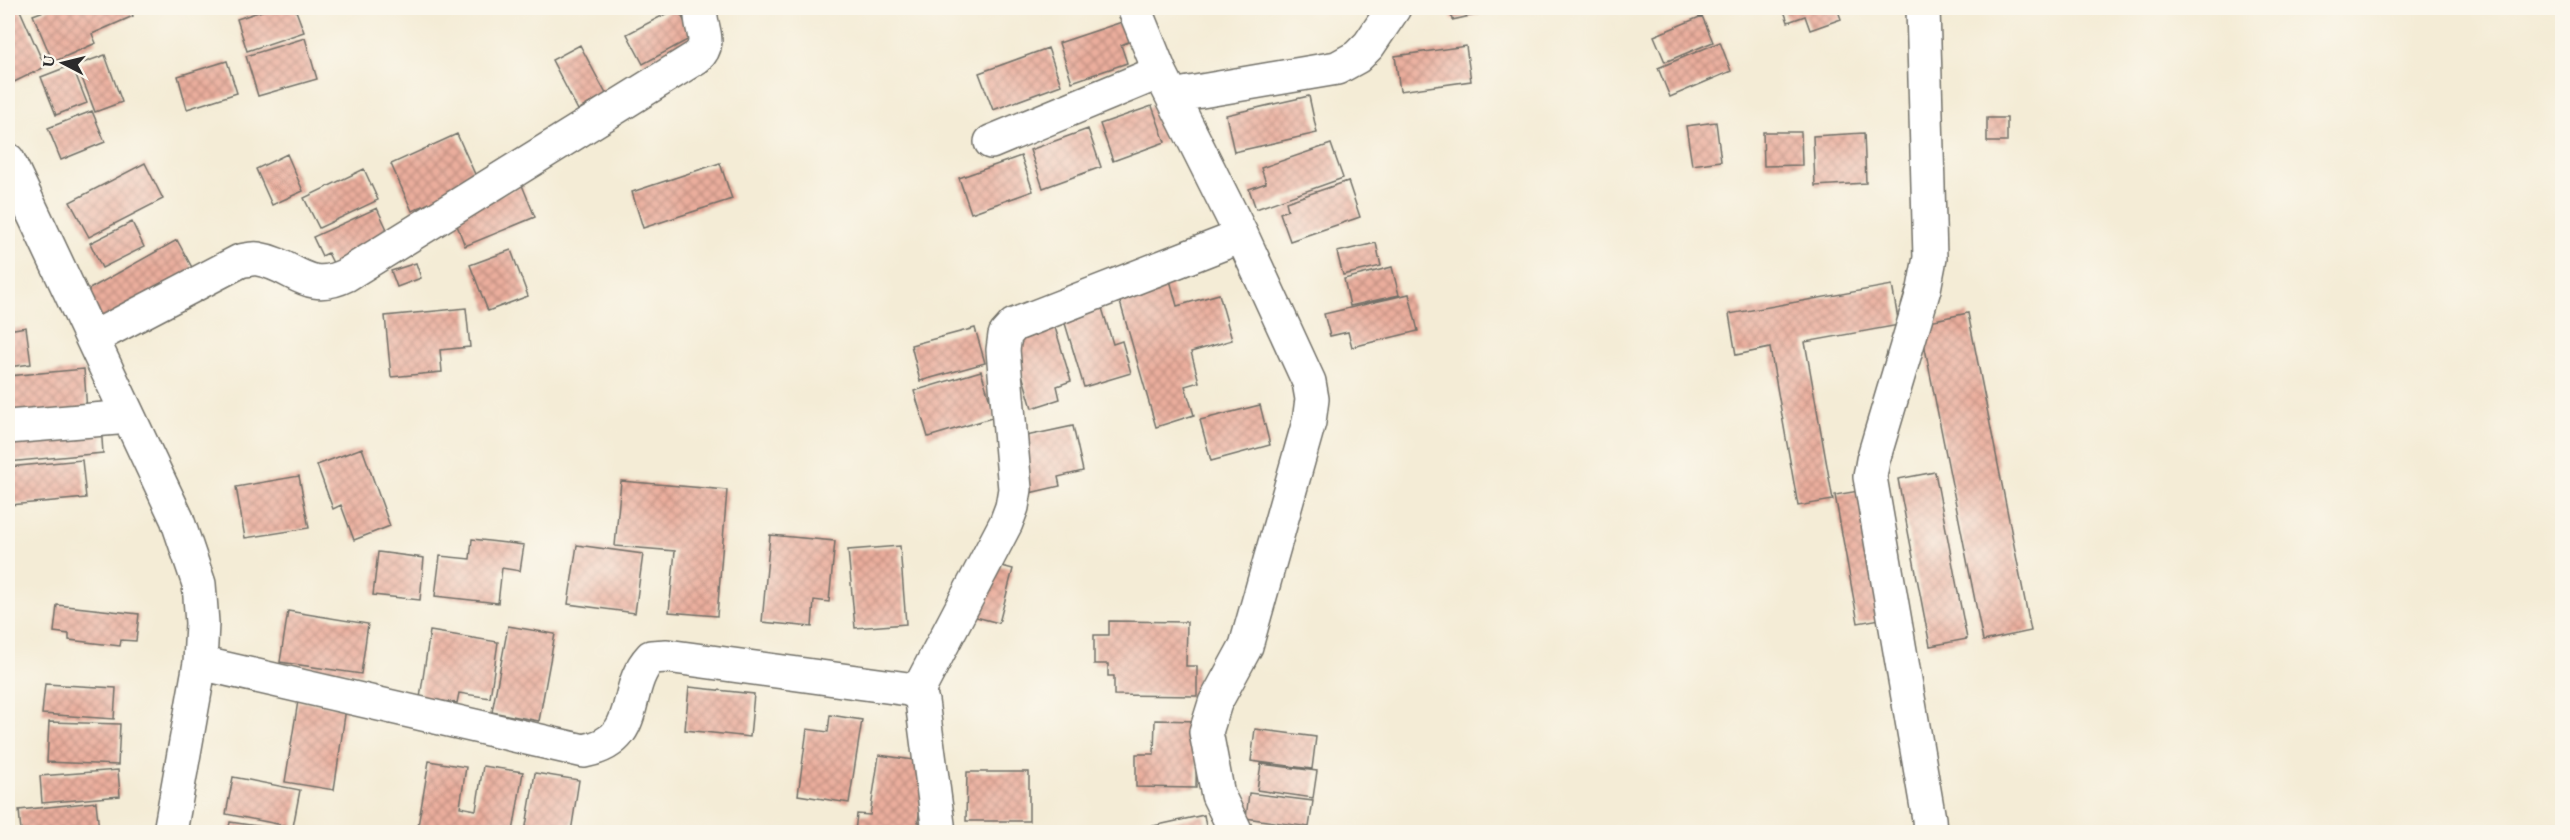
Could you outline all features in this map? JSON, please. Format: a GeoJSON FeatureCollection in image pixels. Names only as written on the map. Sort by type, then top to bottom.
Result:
{"type":"FeatureCollection","features":[{"type":"Feature","properties":{"kind":"street"},"geometry":{"type":"LineString","coordinates":[[93,338],[240,261],[257,258],[317,284],[331,283],[346,275],[697,57],[703,51],[706,43],[701,8]]}},
{"type":"Feature","properties":{"kind":"street"},"geometry":{"type":"LineString","coordinates":[[1134,8],[1166,84],[1242,237],[1309,382],[1312,399],[1309,422],[1246,646],[1215,703],[1206,732],[1218,795],[1236,832]]}},
{"type":"Feature","properties":{"kind":"street"},"geometry":{"type":"LineString","coordinates":[[991,142],[1166,84],[1337,68],[1357,57],[1369,45],[1394,8]]}},
{"type":"Feature","properties":{"kind":"street"},"geometry":{"type":"LineString","coordinates":[[1923,8],[1930,258],[1924,289],[1873,460],[1870,477],[1930,832]]}},
{"type":"Feature","properties":{"kind":"street"},"geometry":{"type":"LineString","coordinates":[[8,160],[177,519],[199,584],[202,623],[200,663],[170,832]]}},
{"type":"Feature","properties":{"kind":"street"},"geometry":{"type":"LineString","coordinates":[[917,693],[1006,523],[1012,507],[1015,489],[1002,350],[1005,335],[1014,325],[1242,237]]}},
{"type":"Feature","properties":{"kind":"street"},"geometry":{"type":"LineString","coordinates":[[8,427],[129,417]]}},
{"type":"Feature","properties":{"kind":"street"},"geometry":{"type":"LineString","coordinates":[[200,663],[584,752],[601,748],[614,740],[627,720],[641,667],[651,657],[679,657],[908,689],[917,693],[922,701],[939,832]]}},
{"type":"Feature","properties":{"kind":"building"},"geometry":{"type":"Polygon","coordinates":[[[8,8],[19,8],[45,67],[8,85],[8,8]]]}},
{"type":"Feature","properties":{"kind":"building"},"geometry":{"type":"Polygon","coordinates":[[[52,8],[130,8],[133,16],[92,34],[96,43],[53,62],[33,15],[52,8]]]}},
{"type":"Feature","properties":{"kind":"building"},"geometry":{"type":"Polygon","coordinates":[[[271,8],[295,8],[304,32],[247,51],[237,19],[271,8]]]}},
{"type":"Feature","properties":{"kind":"building"},"geometry":{"type":"Polygon","coordinates":[[[677,8],[693,37],[643,64],[627,34],[677,8]]]}},
{"type":"Feature","properties":{"kind":"building"},"geometry":{"type":"Polygon","coordinates":[[[1450,8],[1492,8],[1493,11],[1452,20],[1450,8]]]}},
{"type":"Feature","properties":{"kind":"building"},"geometry":{"type":"Polygon","coordinates":[[[1783,8],[1837,8],[1841,19],[1810,30],[1805,16],[1788,22],[1783,8]]]}},
{"type":"Feature","properties":{"kind":"building"},"geometry":{"type":"Polygon","coordinates":[[[1702,16],[1713,42],[1665,62],[1654,36],[1702,16]]]}},
{"type":"Feature","properties":{"kind":"building"},"geometry":{"type":"Polygon","coordinates":[[[1125,21],[1131,41],[1121,45],[1127,63],[1072,82],[1059,43],[1125,21]]]}},
{"type":"Feature","properties":{"kind":"building"},"geometry":{"type":"Polygon","coordinates":[[[305,38],[317,79],[258,96],[246,56],[305,38]]]}},
{"type":"Feature","properties":{"kind":"building"},"geometry":{"type":"Polygon","coordinates":[[[1720,42],[1731,71],[1670,97],[1658,68],[1720,42]]]}},
{"type":"Feature","properties":{"kind":"building"},"geometry":{"type":"Polygon","coordinates":[[[580,45],[606,94],[578,110],[552,60],[580,45]]]}},
{"type":"Feature","properties":{"kind":"building"},"geometry":{"type":"Polygon","coordinates":[[[1466,46],[1471,81],[1400,91],[1395,56],[1466,46]]]}},
{"type":"Feature","properties":{"kind":"building"},"geometry":{"type":"Polygon","coordinates":[[[1048,48],[1061,85],[993,110],[979,73],[1048,48]]]}},
{"type":"Feature","properties":{"kind":"building"},"geometry":{"type":"Polygon","coordinates":[[[105,55],[122,102],[95,112],[77,65],[105,55]]]}},
{"type":"Feature","properties":{"kind":"building"},"geometry":{"type":"Polygon","coordinates":[[[227,61],[237,93],[187,109],[178,76],[227,61]]]}},
{"type":"Feature","properties":{"kind":"building"},"geometry":{"type":"Polygon","coordinates":[[[72,65],[87,103],[56,115],[41,77],[72,65]]]}},
{"type":"Feature","properties":{"kind":"building"},"geometry":{"type":"Polygon","coordinates":[[[1309,96],[1317,133],[1234,152],[1226,115],[1309,96]]]}},
{"type":"Feature","properties":{"kind":"building"},"geometry":{"type":"Polygon","coordinates":[[[1152,106],[1165,142],[1113,161],[1100,124],[1152,106]]]}},
{"type":"Feature","properties":{"kind":"building"},"geometry":{"type":"Polygon","coordinates":[[[92,111],[105,142],[61,160],[48,128],[92,111]]]}},
{"type":"Feature","properties":{"kind":"building"},"geometry":{"type":"Polygon","coordinates":[[[1987,118],[2007,118],[2007,142],[1987,142],[1987,118]]]}},
{"type":"Feature","properties":{"kind":"building"},"geometry":{"type":"Polygon","coordinates":[[[1716,122],[1721,161],[1692,165],[1686,126],[1716,122]]]}},
{"type":"Feature","properties":{"kind":"building"},"geometry":{"type":"Polygon","coordinates":[[[1088,129],[1101,167],[1043,188],[1030,150],[1088,129]]]}},
{"type":"Feature","properties":{"kind":"building"},"geometry":{"type":"Polygon","coordinates":[[[1763,132],[1801,132],[1802,165],[1764,166],[1763,132]]]}},
{"type":"Feature","properties":{"kind":"building"},"geometry":{"type":"Polygon","coordinates":[[[1864,133],[1866,183],[1815,186],[1813,136],[1864,133]]]}},
{"type":"Feature","properties":{"kind":"building"},"geometry":{"type":"Polygon","coordinates":[[[457,134],[478,181],[412,211],[391,164],[457,134]]]}},
{"type":"Feature","properties":{"kind":"building"},"geometry":{"type":"Polygon","coordinates":[[[1331,144],[1343,178],[1256,209],[1249,189],[1266,183],[1261,168],[1331,144]]]}},
{"type":"Feature","properties":{"kind":"building"},"geometry":{"type":"Polygon","coordinates":[[[287,154],[303,191],[272,205],[256,169],[287,154]]]}},
{"type":"Feature","properties":{"kind":"building"},"geometry":{"type":"Polygon","coordinates":[[[1021,156],[1033,191],[971,213],[959,178],[1021,156]]]}},
{"type":"Feature","properties":{"kind":"building"},"geometry":{"type":"Polygon","coordinates":[[[145,163],[163,199],[89,237],[70,202],[145,163]]]}},
{"type":"Feature","properties":{"kind":"building"},"geometry":{"type":"Polygon","coordinates":[[[720,163],[732,199],[643,228],[632,192],[720,163]]]}},
{"type":"Feature","properties":{"kind":"building"},"geometry":{"type":"Polygon","coordinates":[[[364,169],[378,200],[319,228],[304,198],[364,169]]]}},
{"type":"Feature","properties":{"kind":"building"},"geometry":{"type":"Polygon","coordinates":[[[1348,181],[1360,217],[1290,241],[1280,213],[1288,210],[1286,202],[1348,181]]]}},
{"type":"Feature","properties":{"kind":"building"},"geometry":{"type":"Polygon","coordinates":[[[522,185],[535,217],[465,246],[453,215],[522,185]]]}},
{"type":"Feature","properties":{"kind":"building"},"geometry":{"type":"Polygon","coordinates":[[[377,208],[391,238],[334,265],[328,253],[322,256],[313,237],[377,208]]]}},
{"type":"Feature","properties":{"kind":"building"},"geometry":{"type":"Polygon","coordinates":[[[132,222],[144,247],[102,268],[90,243],[132,222]]]}},
{"type":"Feature","properties":{"kind":"building"},"geometry":{"type":"Polygon","coordinates":[[[177,240],[195,273],[102,325],[84,292],[177,240]]]}},
{"type":"Feature","properties":{"kind":"building"},"geometry":{"type":"Polygon","coordinates":[[[1376,243],[1381,266],[1343,275],[1337,252],[1376,243]]]}},
{"type":"Feature","properties":{"kind":"building"},"geometry":{"type":"Polygon","coordinates":[[[511,250],[528,296],[488,311],[470,265],[511,250]]]}},
{"type":"Feature","properties":{"kind":"building"},"geometry":{"type":"Polygon","coordinates":[[[416,263],[421,278],[397,287],[391,271],[416,263]]]}},
{"type":"Feature","properties":{"kind":"building"},"geometry":{"type":"Polygon","coordinates":[[[1392,267],[1399,295],[1350,306],[1344,279],[1392,267]]]}},
{"type":"Feature","properties":{"kind":"building"},"geometry":{"type":"Polygon","coordinates":[[[1170,280],[1177,306],[1219,294],[1232,340],[1191,352],[1199,382],[1185,386],[1194,415],[1156,427],[1118,295],[1170,280]]]}},
{"type":"Feature","properties":{"kind":"building"},"geometry":{"type":"Polygon","coordinates":[[[1892,285],[1899,325],[1805,342],[1833,500],[1798,506],[1770,348],[1736,355],[1729,314],[1892,285]]]}},
{"type":"Feature","properties":{"kind":"building"},"geometry":{"type":"Polygon","coordinates":[[[1409,294],[1418,331],[1352,347],[1348,332],[1330,336],[1324,314],[1409,294]]]}},
{"type":"Feature","properties":{"kind":"building"},"geometry":{"type":"Polygon","coordinates":[[[466,308],[470,347],[440,350],[442,372],[391,377],[385,316],[466,308]]]}},
{"type":"Feature","properties":{"kind":"building"},"geometry":{"type":"Polygon","coordinates":[[[1102,308],[1113,344],[1122,341],[1131,373],[1084,387],[1064,320],[1102,308]]]}},
{"type":"Feature","properties":{"kind":"building"},"geometry":{"type":"Polygon","coordinates":[[[1968,313],[2031,631],[1983,641],[1920,323],[1968,313]]]}},
{"type":"Feature","properties":{"kind":"building"},"geometry":{"type":"Polygon","coordinates":[[[1054,324],[1071,381],[1057,386],[1060,399],[1032,408],[1011,337],[1054,324]]]}},
{"type":"Feature","properties":{"kind":"building"},"geometry":{"type":"Polygon","coordinates":[[[26,327],[31,364],[8,367],[8,330],[26,327]]]}},
{"type":"Feature","properties":{"kind":"building"},"geometry":{"type":"Polygon","coordinates":[[[975,328],[985,363],[920,381],[911,345],[975,328]]]}},
{"type":"Feature","properties":{"kind":"building"},"geometry":{"type":"Polygon","coordinates":[[[84,369],[87,412],[8,419],[8,376],[84,369]]]}},
{"type":"Feature","properties":{"kind":"building"},"geometry":{"type":"Polygon","coordinates":[[[981,371],[995,417],[928,437],[914,391],[981,371]]]}},
{"type":"Feature","properties":{"kind":"building"},"geometry":{"type":"Polygon","coordinates":[[[1260,405],[1270,445],[1211,461],[1200,420],[1260,405]]]}},
{"type":"Feature","properties":{"kind":"building"},"geometry":{"type":"Polygon","coordinates":[[[101,425],[103,453],[8,462],[8,434],[101,425]]]}},
{"type":"Feature","properties":{"kind":"building"},"geometry":{"type":"Polygon","coordinates":[[[1073,426],[1083,471],[1058,477],[1060,486],[1025,494],[1012,439],[1073,426]]]}},
{"type":"Feature","properties":{"kind":"building"},"geometry":{"type":"Polygon","coordinates":[[[362,448],[390,526],[354,540],[341,505],[333,509],[317,465],[362,448]]]}},
{"type":"Feature","properties":{"kind":"building"},"geometry":{"type":"Polygon","coordinates":[[[82,460],[86,498],[10,505],[8,467],[82,460]]]}},
{"type":"Feature","properties":{"kind":"building"},"geometry":{"type":"Polygon","coordinates":[[[1935,472],[1967,639],[1930,646],[1898,479],[1935,472]]]}},
{"type":"Feature","properties":{"kind":"building"},"geometry":{"type":"Polygon","coordinates":[[[299,476],[309,528],[245,538],[236,487],[299,476]]]}},
{"type":"Feature","properties":{"kind":"building"},"geometry":{"type":"Polygon","coordinates":[[[621,481],[727,490],[717,616],[669,612],[675,551],[615,546],[621,481]]]}},
{"type":"Feature","properties":{"kind":"building"},"geometry":{"type":"Polygon","coordinates":[[[1870,489],[1892,617],[1858,623],[1835,495],[1870,489]]]}},
{"type":"Feature","properties":{"kind":"building"},"geometry":{"type":"Polygon","coordinates":[[[770,535],[835,541],[829,602],[814,600],[812,627],[762,622],[770,535]]]}},
{"type":"Feature","properties":{"kind":"building"},"geometry":{"type":"Polygon","coordinates":[[[472,539],[524,545],[520,571],[502,568],[498,603],[435,596],[440,556],[470,559],[472,539]]]}},
{"type":"Feature","properties":{"kind":"building"},"geometry":{"type":"Polygon","coordinates":[[[577,545],[643,554],[635,613],[568,604],[577,545]]]}},
{"type":"Feature","properties":{"kind":"building"},"geometry":{"type":"Polygon","coordinates":[[[900,546],[906,624],[855,628],[848,550],[900,546]]]}},
{"type":"Feature","properties":{"kind":"building"},"geometry":{"type":"Polygon","coordinates":[[[378,552],[424,558],[420,600],[373,595],[378,552]]]}},
{"type":"Feature","properties":{"kind":"building"},"geometry":{"type":"Polygon","coordinates":[[[987,562],[1013,569],[999,623],[972,616],[987,562]]]}},
{"type":"Feature","properties":{"kind":"building"},"geometry":{"type":"Polygon","coordinates":[[[57,605],[139,614],[136,641],[121,640],[120,646],[69,640],[69,634],[54,632],[57,605]]]}},
{"type":"Feature","properties":{"kind":"building"},"geometry":{"type":"Polygon","coordinates":[[[288,611],[368,624],[361,674],[280,662],[288,611]]]}},
{"type":"Feature","properties":{"kind":"building"},"geometry":{"type":"Polygon","coordinates":[[[1109,621],[1187,622],[1186,666],[1197,666],[1197,696],[1114,695],[1114,676],[1108,676],[1108,664],[1094,664],[1094,635],[1109,635],[1109,621]]]}},
{"type":"Feature","properties":{"kind":"building"},"geometry":{"type":"Polygon","coordinates":[[[508,626],[555,634],[539,721],[492,712],[508,626]]]}},
{"type":"Feature","properties":{"kind":"building"},"geometry":{"type":"Polygon","coordinates":[[[430,631],[498,642],[490,698],[459,693],[457,703],[420,698],[430,631]]]}},
{"type":"Feature","properties":{"kind":"building"},"geometry":{"type":"Polygon","coordinates":[[[45,684],[116,688],[114,719],[42,714],[45,684]]]}},
{"type":"Feature","properties":{"kind":"building"},"geometry":{"type":"Polygon","coordinates":[[[689,687],[754,694],[750,737],[685,730],[689,687]]]}},
{"type":"Feature","properties":{"kind":"building"},"geometry":{"type":"Polygon","coordinates":[[[298,701],[346,708],[334,790],[285,782],[298,701]]]}},
{"type":"Feature","properties":{"kind":"building"},"geometry":{"type":"Polygon","coordinates":[[[830,715],[862,720],[849,803],[798,795],[807,729],[828,732],[830,715]]]}},
{"type":"Feature","properties":{"kind":"building"},"geometry":{"type":"Polygon","coordinates":[[[1155,720],[1197,721],[1196,788],[1136,787],[1136,754],[1154,754],[1155,720]]]}},
{"type":"Feature","properties":{"kind":"building"},"geometry":{"type":"Polygon","coordinates":[[[49,722],[120,724],[118,765],[47,762],[49,722]]]}},
{"type":"Feature","properties":{"kind":"building"},"geometry":{"type":"Polygon","coordinates":[[[1255,729],[1316,737],[1312,769],[1251,761],[1255,729]]]}},
{"type":"Feature","properties":{"kind":"building"},"geometry":{"type":"Polygon","coordinates":[[[879,755],[927,762],[918,822],[926,824],[925,832],[855,832],[857,814],[870,815],[879,755]]]}},
{"type":"Feature","properties":{"kind":"building"},"geometry":{"type":"Polygon","coordinates":[[[429,761],[466,767],[460,807],[476,810],[483,766],[523,772],[513,832],[417,832],[429,761]]]}},
{"type":"Feature","properties":{"kind":"building"},"geometry":{"type":"Polygon","coordinates":[[[1261,764],[1317,771],[1313,798],[1257,790],[1261,764]]]}},
{"type":"Feature","properties":{"kind":"building"},"geometry":{"type":"Polygon","coordinates":[[[118,770],[120,796],[42,803],[40,776],[118,770]]]}},
{"type":"Feature","properties":{"kind":"building"},"geometry":{"type":"Polygon","coordinates":[[[967,772],[1029,772],[1029,821],[966,821],[967,772]]]}},
{"type":"Feature","properties":{"kind":"building"},"geometry":{"type":"Polygon","coordinates":[[[535,773],[579,780],[571,832],[525,832],[535,773]]]}},
{"type":"Feature","properties":{"kind":"building"},"geometry":{"type":"Polygon","coordinates":[[[233,777],[300,790],[293,827],[226,814],[233,777]]]}},
{"type":"Feature","properties":{"kind":"building"},"geometry":{"type":"Polygon","coordinates":[[[1249,793],[1313,801],[1309,827],[1246,818],[1249,793]]]}},
{"type":"Feature","properties":{"kind":"building"},"geometry":{"type":"Polygon","coordinates":[[[96,802],[99,830],[21,832],[19,810],[96,802]]]}},
{"type":"Feature","properties":{"kind":"building"},"geometry":{"type":"Polygon","coordinates":[[[1204,815],[1207,832],[1145,832],[1144,828],[1204,815]]]}},
{"type":"Feature","properties":{"kind":"building"},"geometry":{"type":"Polygon","coordinates":[[[230,822],[290,831],[228,832],[230,822]]]}}]}
